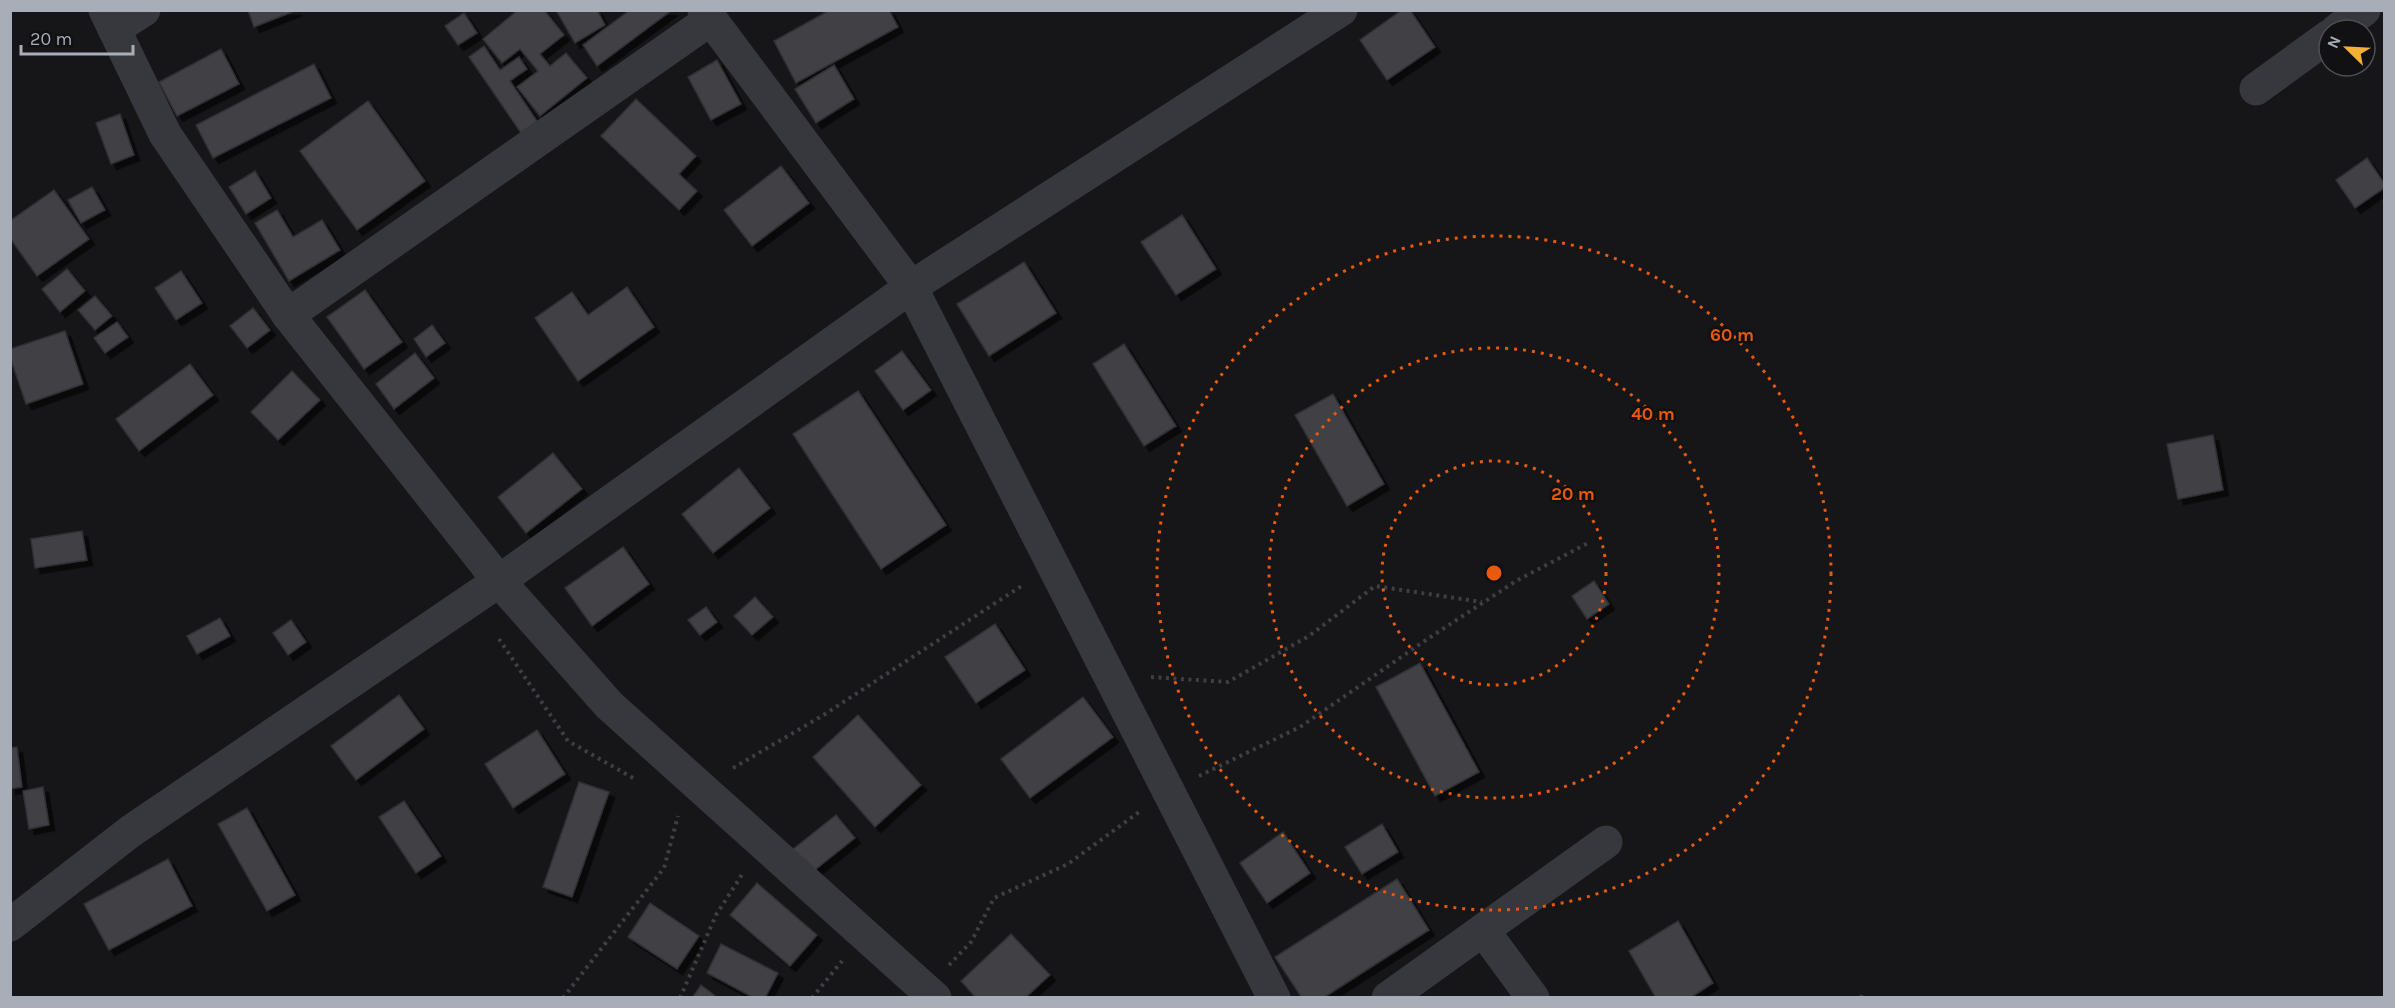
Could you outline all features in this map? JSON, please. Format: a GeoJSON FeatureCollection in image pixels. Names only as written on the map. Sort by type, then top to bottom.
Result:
{"type":"FeatureCollection","features":[{"type":"Feature","properties":{"kind":"street"},"geometry":{"type":"LineString","coordinates":[[144,10],[109,20],[165,134],[288,315],[485,590],[609,705],[691,796],[930,993]]}},
{"type":"Feature","properties":{"kind":"street"},"geometry":{"type":"LineString","coordinates":[[10,925],[131,831],[485,590],[910,287],[1341,10]]}},
{"type":"Feature","properties":{"kind":"street"},"geometry":{"type":"LineString","coordinates":[[288,315],[707,15],[910,287],[1274,998]]}},
{"type":"Feature","properties":{"kind":"street"},"geometry":{"type":"LineString","coordinates":[[2256,89],[2317,45]]}},
{"type":"Feature","properties":{"kind":"street"},"geometry":{"type":"LineString","coordinates":[[1388,998],[1606,842]]}},
{"type":"Feature","properties":{"kind":"street"},"geometry":{"type":"LineString","coordinates":[[1484,930],[1533,998]]}},
{"type":"Feature","properties":{"kind":"path"},"geometry":{"type":"LineString","coordinates":[[930,993],[971,942],[994,898],[1068,864],[1168,791],[1300,727],[1516,581],[1588,543]]}},
{"type":"Feature","properties":{"kind":"path"},"geometry":{"type":"LineString","coordinates":[[563,998],[664,868],[691,796],[822,716],[1033,579],[1047,554]]}},
{"type":"Feature","properties":{"kind":"path"},"geometry":{"type":"LineString","coordinates":[[1108,674],[1228,682],[1309,636],[1375,586],[1484,602]]}},
{"type":"Feature","properties":{"kind":"path"},"geometry":{"type":"LineString","coordinates":[[485,590],[568,741],[640,782]]}},
{"type":"Feature","properties":{"kind":"path"},"geometry":{"type":"LineString","coordinates":[[680,998],[716,915],[745,871]]}},
{"type":"Feature","properties":{"kind":"path"},"geometry":{"type":"LineString","coordinates":[[812,998],[846,957]]}},
{"type":"Feature","properties":{"kind":"building"},"geometry":{"type":"Polygon","coordinates":[[[248,10],[297,10],[254,27],[248,10]]]}},
{"type":"Feature","properties":{"kind":"building"},"geometry":{"type":"Polygon","coordinates":[[[518,10],[544,10],[564,35],[540,54],[550,66],[566,53],[587,78],[540,116],[517,87],[538,71],[520,49],[502,63],[483,39],[518,10]]]}},
{"type":"Feature","properties":{"kind":"building"},"geometry":{"type":"Polygon","coordinates":[[[556,10],[597,10],[605,25],[575,43],[556,10]]]}},
{"type":"Feature","properties":{"kind":"building"},"geometry":{"type":"Polygon","coordinates":[[[630,10],[672,10],[597,66],[583,45],[630,10]]]}},
{"type":"Feature","properties":{"kind":"building"},"geometry":{"type":"Polygon","coordinates":[[[830,10],[889,10],[898,27],[796,83],[774,41],[830,10]]]}},
{"type":"Feature","properties":{"kind":"building"},"geometry":{"type":"Polygon","coordinates":[[[1402,10],[1410,10],[1435,47],[1387,80],[1360,40],[1402,10]]]}},
{"type":"Feature","properties":{"kind":"building"},"geometry":{"type":"Polygon","coordinates":[[[464,13],[477,33],[458,45],[445,26],[464,13]]]}},
{"type":"Feature","properties":{"kind":"building"},"geometry":{"type":"Polygon","coordinates":[[[484,46],[500,70],[519,57],[527,69],[510,81],[537,121],[521,133],[469,57],[484,46]]]}},
{"type":"Feature","properties":{"kind":"building"},"geometry":{"type":"Polygon","coordinates":[[[221,49],[239,84],[177,116],[159,82],[221,49]]]}},
{"type":"Feature","properties":{"kind":"building"},"geometry":{"type":"Polygon","coordinates":[[[717,60],[741,104],[711,120],[688,77],[717,60]]]}},
{"type":"Feature","properties":{"kind":"building"},"geometry":{"type":"Polygon","coordinates":[[[314,64],[331,98],[213,158],[196,125],[314,64]]]}},
{"type":"Feature","properties":{"kind":"building"},"geometry":{"type":"Polygon","coordinates":[[[834,65],[854,99],[816,123],[795,89],[834,65]]]}},
{"type":"Feature","properties":{"kind":"building"},"geometry":{"type":"Polygon","coordinates":[[[636,99],[696,156],[679,174],[697,191],[679,210],[601,136],[636,99]]]}},
{"type":"Feature","properties":{"kind":"building"},"geometry":{"type":"Polygon","coordinates":[[[368,101],[425,181],[357,230],[300,151],[368,101]]]}},
{"type":"Feature","properties":{"kind":"building"},"geometry":{"type":"Polygon","coordinates":[[[120,114],[134,155],[111,164],[96,123],[120,114]]]}},
{"type":"Feature","properties":{"kind":"building"},"geometry":{"type":"Polygon","coordinates":[[[2367,158],[2384,183],[2384,188],[2355,208],[2336,180],[2367,158]]]}},
{"type":"Feature","properties":{"kind":"building"},"geometry":{"type":"Polygon","coordinates":[[[781,166],[809,203],[752,246],[724,210],[781,166]]]}},
{"type":"Feature","properties":{"kind":"building"},"geometry":{"type":"Polygon","coordinates":[[[255,171],[271,198],[246,214],[229,187],[255,171]]]}},
{"type":"Feature","properties":{"kind":"building"},"geometry":{"type":"Polygon","coordinates":[[[92,187],[105,210],[81,223],[68,200],[92,187]]]}},
{"type":"Feature","properties":{"kind":"building"},"geometry":{"type":"Polygon","coordinates":[[[54,190],[89,239],[37,276],[10,238],[10,221],[54,190]]]}},
{"type":"Feature","properties":{"kind":"building"},"geometry":{"type":"Polygon","coordinates":[[[277,210],[293,237],[322,220],[340,250],[289,281],[255,223],[277,210]]]}},
{"type":"Feature","properties":{"kind":"building"},"geometry":{"type":"Polygon","coordinates":[[[1182,215],[1216,269],[1176,295],[1141,242],[1182,215]]]}},
{"type":"Feature","properties":{"kind":"building"},"geometry":{"type":"Polygon","coordinates":[[[1024,262],[1056,313],[989,356],[957,304],[1024,262]]]}},
{"type":"Feature","properties":{"kind":"building"},"geometry":{"type":"Polygon","coordinates":[[[67,269],[85,291],[60,312],[42,289],[67,269]]]}},
{"type":"Feature","properties":{"kind":"building"},"geometry":{"type":"Polygon","coordinates":[[[181,271],[202,303],[176,320],[155,288],[181,271]]]}},
{"type":"Feature","properties":{"kind":"building"},"geometry":{"type":"Polygon","coordinates":[[[627,287],[654,327],[578,381],[535,318],[572,292],[588,315],[627,287]]]}},
{"type":"Feature","properties":{"kind":"building"},"geometry":{"type":"Polygon","coordinates":[[[365,290],[402,342],[364,369],[327,317],[365,290]]]}},
{"type":"Feature","properties":{"kind":"building"},"geometry":{"type":"Polygon","coordinates":[[[95,296],[112,316],[95,330],[78,310],[95,296]]]}},
{"type":"Feature","properties":{"kind":"building"},"geometry":{"type":"Polygon","coordinates":[[[253,308],[270,330],[247,348],[230,326],[253,308]]]}},
{"type":"Feature","properties":{"kind":"building"},"geometry":{"type":"Polygon","coordinates":[[[117,322],[128,337],[105,353],[94,338],[117,322]]]}},
{"type":"Feature","properties":{"kind":"building"},"geometry":{"type":"Polygon","coordinates":[[[432,325],[445,343],[426,357],[414,339],[432,325]]]}},
{"type":"Feature","properties":{"kind":"building"},"geometry":{"type":"Polygon","coordinates":[[[65,331],[83,384],[26,404],[10,357],[10,349],[65,331]]]}},
{"type":"Feature","properties":{"kind":"building"},"geometry":{"type":"Polygon","coordinates":[[[1124,344],[1176,426],[1144,446],[1093,364],[1124,344]]]}},
{"type":"Feature","properties":{"kind":"building"},"geometry":{"type":"Polygon","coordinates":[[[902,351],[931,390],[903,410],[875,371],[902,351]]]}},
{"type":"Feature","properties":{"kind":"building"},"geometry":{"type":"Polygon","coordinates":[[[415,353],[434,378],[394,409],[376,384],[415,353]]]}},
{"type":"Feature","properties":{"kind":"building"},"geometry":{"type":"Polygon","coordinates":[[[190,364],[213,395],[139,451],[116,419],[190,364]]]}},
{"type":"Feature","properties":{"kind":"building"},"geometry":{"type":"Polygon","coordinates":[[[292,371],[320,400],[278,440],[251,412],[292,371]]]}},
{"type":"Feature","properties":{"kind":"building"},"geometry":{"type":"Polygon","coordinates":[[[858,391],[946,525],[881,569],[793,434],[858,391]]]}},
{"type":"Feature","properties":{"kind":"building"},"geometry":{"type":"Polygon","coordinates":[[[1333,394],[1384,484],[1347,506],[1295,415],[1333,394]]]}},
{"type":"Feature","properties":{"kind":"building"},"geometry":{"type":"Polygon","coordinates":[[[2213,435],[2223,490],[2178,499],[2167,444],[2213,435]]]}},
{"type":"Feature","properties":{"kind":"building"},"geometry":{"type":"Polygon","coordinates":[[[553,453],[582,489],[526,533],[498,497],[553,453]]]}},
{"type":"Feature","properties":{"kind":"building"},"geometry":{"type":"Polygon","coordinates":[[[739,468],[770,508],[713,553],[682,514],[739,468]]]}},
{"type":"Feature","properties":{"kind":"building"},"geometry":{"type":"Polygon","coordinates":[[[82,531],[87,560],[35,568],[31,539],[82,531]]]}},
{"type":"Feature","properties":{"kind":"building"},"geometry":{"type":"Polygon","coordinates":[[[623,547],[649,584],[592,626],[565,588],[623,547]]]}},
{"type":"Feature","properties":{"kind":"building"},"geometry":{"type":"Polygon","coordinates":[[[1594,581],[1609,604],[1587,619],[1572,596],[1594,581]]]}},
{"type":"Feature","properties":{"kind":"building"},"geometry":{"type":"Polygon","coordinates":[[[755,597],[773,617],[752,635],[734,616],[755,597]]]}},
{"type":"Feature","properties":{"kind":"building"},"geometry":{"type":"Polygon","coordinates":[[[706,607],[717,622],[700,635],[688,620],[706,607]]]}},
{"type":"Feature","properties":{"kind":"building"},"geometry":{"type":"Polygon","coordinates":[[[220,618],[230,636],[197,654],[187,636],[220,618]]]}},
{"type":"Feature","properties":{"kind":"building"},"geometry":{"type":"Polygon","coordinates":[[[291,620],[306,642],[288,655],[273,633],[291,620]]]}},
{"type":"Feature","properties":{"kind":"building"},"geometry":{"type":"Polygon","coordinates":[[[995,624],[1025,670],[976,703],[945,657],[995,624]]]}},
{"type":"Feature","properties":{"kind":"building"},"geometry":{"type":"Polygon","coordinates":[[[1420,663],[1479,772],[1435,796],[1376,687],[1420,663]]]}},
{"type":"Feature","properties":{"kind":"building"},"geometry":{"type":"Polygon","coordinates":[[[399,695],[424,729],[356,780],[331,746],[399,695]]]}},
{"type":"Feature","properties":{"kind":"building"},"geometry":{"type":"Polygon","coordinates":[[[1083,697],[1113,737],[1030,798],[1001,759],[1083,697]]]}},
{"type":"Feature","properties":{"kind":"building"},"geometry":{"type":"Polygon","coordinates":[[[858,715],[921,785],[875,827],[813,757],[858,715]]]}},
{"type":"Feature","properties":{"kind":"building"},"geometry":{"type":"Polygon","coordinates":[[[537,730],[565,774],[513,808],[485,764],[537,730]]]}},
{"type":"Feature","properties":{"kind":"building"},"geometry":{"type":"Polygon","coordinates":[[[17,747],[22,787],[10,789],[10,748],[17,747]]]}},
{"type":"Feature","properties":{"kind":"building"},"geometry":{"type":"Polygon","coordinates":[[[579,782],[609,792],[572,897],[543,887],[579,782]]]}},
{"type":"Feature","properties":{"kind":"building"},"geometry":{"type":"Polygon","coordinates":[[[43,787],[49,825],[29,829],[23,791],[43,787]]]}},
{"type":"Feature","properties":{"kind":"building"},"geometry":{"type":"Polygon","coordinates":[[[404,801],[441,856],[416,873],[379,817],[404,801]]]}},
{"type":"Feature","properties":{"kind":"building"},"geometry":{"type":"Polygon","coordinates":[[[247,808],[295,895],[267,911],[218,824],[247,808]]]}},
{"type":"Feature","properties":{"kind":"building"},"geometry":{"type":"Polygon","coordinates":[[[836,815],[855,838],[811,873],[792,850],[836,815]]]}},
{"type":"Feature","properties":{"kind":"building"},"geometry":{"type":"Polygon","coordinates":[[[1382,824],[1398,852],[1362,874],[1345,847],[1382,824]]]}},
{"type":"Feature","properties":{"kind":"building"},"geometry":{"type":"Polygon","coordinates":[[[1283,832],[1310,873],[1267,903],[1240,863],[1283,832]]]}},
{"type":"Feature","properties":{"kind":"building"},"geometry":{"type":"Polygon","coordinates":[[[168,859],[192,906],[109,950],[84,904],[168,859]]]}},
{"type":"Feature","properties":{"kind":"building"},"geometry":{"type":"Polygon","coordinates":[[[1397,879],[1429,930],[1323,998],[1302,998],[1275,957],[1397,879]]]}},
{"type":"Feature","properties":{"kind":"building"},"geometry":{"type":"Polygon","coordinates":[[[757,883],[817,935],[790,966],[730,915],[757,883]]]}},
{"type":"Feature","properties":{"kind":"building"},"geometry":{"type":"Polygon","coordinates":[[[650,903],[699,936],[677,969],[628,937],[650,903]]]}},
{"type":"Feature","properties":{"kind":"building"},"geometry":{"type":"Polygon","coordinates":[[[1678,921],[1713,983],[1690,998],[1656,998],[1629,951],[1678,921]]]}},
{"type":"Feature","properties":{"kind":"building"},"geometry":{"type":"Polygon","coordinates":[[[1011,934],[1050,975],[1025,998],[976,998],[961,981],[1011,934]]]}},
{"type":"Feature","properties":{"kind":"building"},"geometry":{"type":"Polygon","coordinates":[[[721,944],[778,973],[765,998],[754,998],[707,973],[721,944]]]}},
{"type":"Feature","properties":{"kind":"building"},"geometry":{"type":"Polygon","coordinates":[[[701,985],[718,998],[692,998],[701,985]]]}}]}
